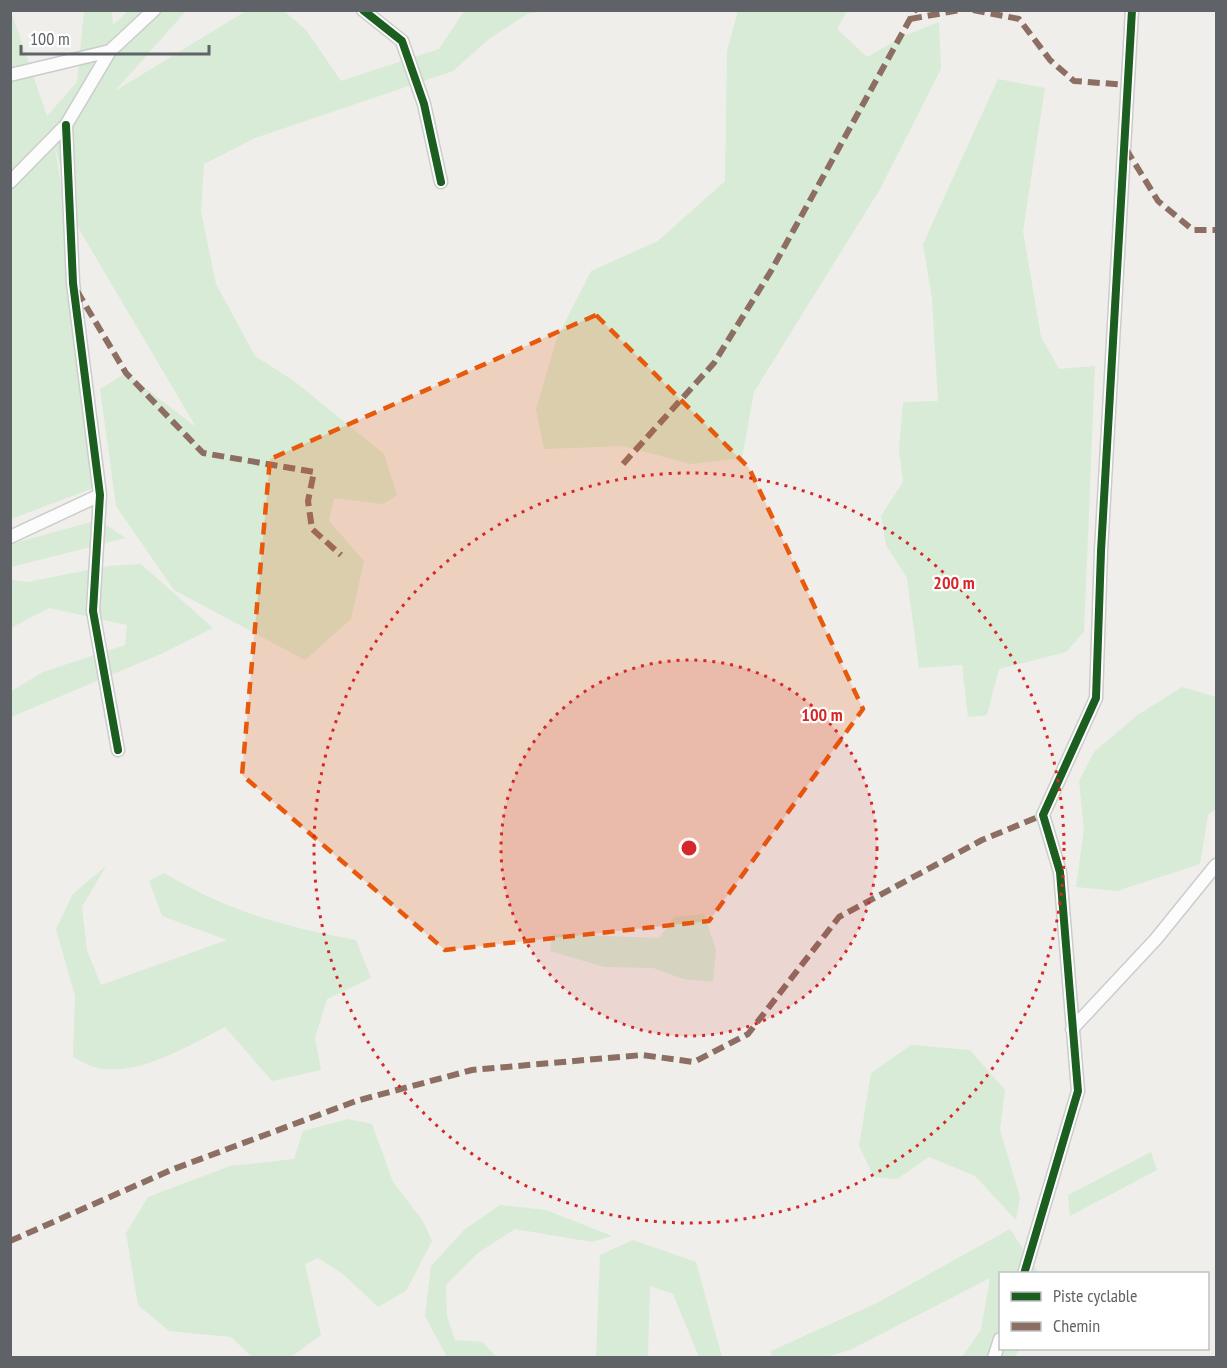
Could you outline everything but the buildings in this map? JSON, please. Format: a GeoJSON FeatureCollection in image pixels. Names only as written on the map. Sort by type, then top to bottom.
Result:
{"type":"FeatureCollection","features":[{"type":"Feature","properties":{"kind":"street"},"geometry":{"type":"LineString","coordinates":[[10,182],[66,125],[110,51],[154,10]]}},
{"type":"Feature","properties":{"kind":"street"},"geometry":{"type":"LineString","coordinates":[[363,10],[402,41],[424,104],[441,182]]}},
{"type":"Feature","properties":{"kind":"street"},"geometry":{"type":"LineString","coordinates":[[1025,1272],[1078,1091],[1060,872],[1043,815],[1096,698],[1102,539],[1132,10]]}},
{"type":"Feature","properties":{"kind":"street"},"geometry":{"type":"LineString","coordinates":[[10,75],[110,51]]}},
{"type":"Feature","properties":{"kind":"street"},"geometry":{"type":"LineString","coordinates":[[66,125],[73,283],[100,495],[93,611],[118,750]]}},
{"type":"Feature","properties":{"kind":"street"},"geometry":{"type":"LineString","coordinates":[[10,537],[100,495]]}},
{"type":"Feature","properties":{"kind":"street"},"geometry":{"type":"LineString","coordinates":[[1072,1029],[1156,939],[1216,865]]}},
{"type":"Feature","properties":{"kind":"street"},"geometry":{"type":"LineString","coordinates":[[994,1358],[999,1342]]}},
{"type":"Feature","properties":{"kind":"highlighted area"},"geometry":{"type":"Polygon","coordinates":[[[596,315],[749,468],[863,709],[709,921],[445,950],[242,775],[270,459],[596,315]]]}},
{"type":"Feature","properties":{"kind":"green space"},"geometry":{"type":"Polygon","coordinates":[[[11,11],[47,116],[77,82],[84,11],[112,11],[113,25],[128,11],[186,11],[115,91],[246,11],[284,11],[306,30],[341,81],[439,49],[464,11],[548,11],[527,14],[489,39],[453,71],[255,138],[204,164],[201,211],[216,284],[255,356],[294,381],[384,454],[397,495],[383,504],[334,498],[329,521],[364,561],[351,619],[305,660],[174,590],[116,506],[100,389],[126,373],[196,427],[79,229],[55,148],[71,247],[99,486],[11,519],[11,11]]]}},
{"type":"Feature","properties":{"kind":"green space"},"geometry":{"type":"Polygon","coordinates":[[[738,11],[847,11],[837,29],[867,57],[904,36],[939,22],[941,69],[880,189],[754,392],[742,458],[691,464],[623,446],[544,449],[536,409],[557,338],[591,271],[658,241],[725,181],[727,51],[738,11]]]}},
{"type":"Feature","properties":{"kind":"green space"},"geometry":{"type":"Polygon","coordinates":[[[998,79],[1045,88],[1023,231],[1041,337],[1059,369],[1095,366],[1084,632],[1066,652],[999,669],[987,715],[968,717],[962,665],[919,668],[907,578],[886,545],[881,516],[903,482],[899,450],[903,402],[938,401],[932,299],[923,244],[998,79]]]}},
{"type":"Feature","properties":{"kind":"green space"},"geometry":{"type":"Polygon","coordinates":[[[98,520],[126,538],[11,567],[11,544],[98,520]]]}},
{"type":"Feature","properties":{"kind":"green space"},"geometry":{"type":"Polygon","coordinates":[[[141,564],[213,628],[161,654],[11,717],[10,692],[43,672],[125,645],[127,625],[49,608],[11,628],[11,580],[27,582],[109,566],[141,564]]]}},
{"type":"Feature","properties":{"kind":"green space"},"geometry":{"type":"Polygon","coordinates":[[[1182,687],[1216,697],[1216,809],[1208,815],[1200,864],[1117,891],[1076,887],[1084,829],[1079,781],[1094,752],[1136,716],[1182,687]]]}},
{"type":"Feature","properties":{"kind":"green space"},"geometry":{"type":"Polygon","coordinates":[[[106,866],[82,907],[87,950],[101,985],[227,940],[162,916],[149,881],[164,873],[211,898],[257,916],[356,940],[371,978],[327,999],[315,1038],[321,1070],[272,1081],[225,1027],[179,1051],[127,1068],[94,1067],[73,1057],[75,996],[56,929],[73,894],[106,866]]]}},
{"type":"Feature","properties":{"kind":"green space"},"geometry":{"type":"Polygon","coordinates":[[[704,914],[716,950],[713,982],[683,979],[653,968],[604,967],[550,951],[553,934],[659,938],[674,917],[704,914]]]}},
{"type":"Feature","properties":{"kind":"green space"},"geometry":{"type":"Polygon","coordinates":[[[911,1045],[970,1050],[1005,1090],[1000,1130],[1020,1197],[1016,1220],[975,1176],[929,1157],[897,1179],[874,1177],[859,1146],[871,1073],[911,1045]]]}},
{"type":"Feature","properties":{"kind":"green space"},"geometry":{"type":"Polygon","coordinates":[[[348,1119],[372,1124],[393,1182],[423,1221],[432,1241],[406,1291],[378,1307],[343,1274],[318,1258],[305,1264],[321,1335],[291,1357],[252,1357],[231,1337],[169,1331],[138,1305],[126,1233],[148,1197],[230,1166],[294,1159],[303,1131],[348,1119]]]}},
{"type":"Feature","properties":{"kind":"green space"},"geometry":{"type":"Polygon","coordinates":[[[1151,1152],[1157,1170],[1070,1216],[1068,1195],[1151,1152]]]}},
{"type":"Feature","properties":{"kind":"green space"},"geometry":{"type":"Polygon","coordinates":[[[500,1205],[546,1210],[612,1236],[592,1242],[515,1229],[478,1253],[446,1285],[447,1316],[455,1340],[483,1342],[496,1357],[447,1357],[425,1316],[431,1266],[464,1230],[500,1205]]]}},
{"type":"Feature","properties":{"kind":"green space"},"geometry":{"type":"Polygon","coordinates":[[[1010,1229],[1038,1272],[999,1272],[999,1350],[1018,1350],[1015,1357],[962,1357],[981,1330],[990,1278],[850,1350],[826,1357],[771,1358],[771,1351],[877,1303],[1010,1229]]]}},
{"type":"Feature","properties":{"kind":"green space"},"geometry":{"type":"Polygon","coordinates":[[[633,1240],[696,1262],[722,1357],[699,1357],[673,1294],[650,1286],[648,1357],[596,1357],[600,1255],[633,1240]]]}},
{"type":"Feature","properties":{"kind":"marked path"},"geometry":{"type":"LineString","coordinates":[[623,464],[714,363],[771,271],[915,10]]}},
{"type":"Feature","properties":{"kind":"marked path"},"geometry":{"type":"LineString","coordinates":[[910,19],[960,10]]}},
{"type":"Feature","properties":{"kind":"marked path"},"geometry":{"type":"LineString","coordinates":[[973,10],[1019,19],[1050,60],[1074,81],[1128,85]]}},
{"type":"Feature","properties":{"kind":"marked path"},"geometry":{"type":"LineString","coordinates":[[1126,149],[1158,201],[1193,230],[1216,230]]}},
{"type":"Feature","properties":{"kind":"marked path"},"geometry":{"type":"LineString","coordinates":[[77,291],[126,373],[203,453],[314,472],[308,501],[312,529],[341,555]]}},
{"type":"Feature","properties":{"kind":"marked path"},"geometry":{"type":"LineString","coordinates":[[10,1241],[171,1170],[356,1101],[472,1070],[642,1055],[694,1062],[748,1034],[839,917],[982,840],[1043,815]]}},
{"type":"Feature","properties":{"kind":"cycle path"},"geometry":{"type":"LineString","coordinates":[[363,10],[402,41],[424,104],[441,182]]}},
{"type":"Feature","properties":{"kind":"cycle path"},"geometry":{"type":"LineString","coordinates":[[1025,1272],[1078,1091],[1060,872],[1043,815],[1096,698],[1101,551],[1132,10]]}},
{"type":"Feature","properties":{"kind":"cycle path"},"geometry":{"type":"LineString","coordinates":[[66,125],[73,283],[100,495],[93,611],[118,750]]}}]}
